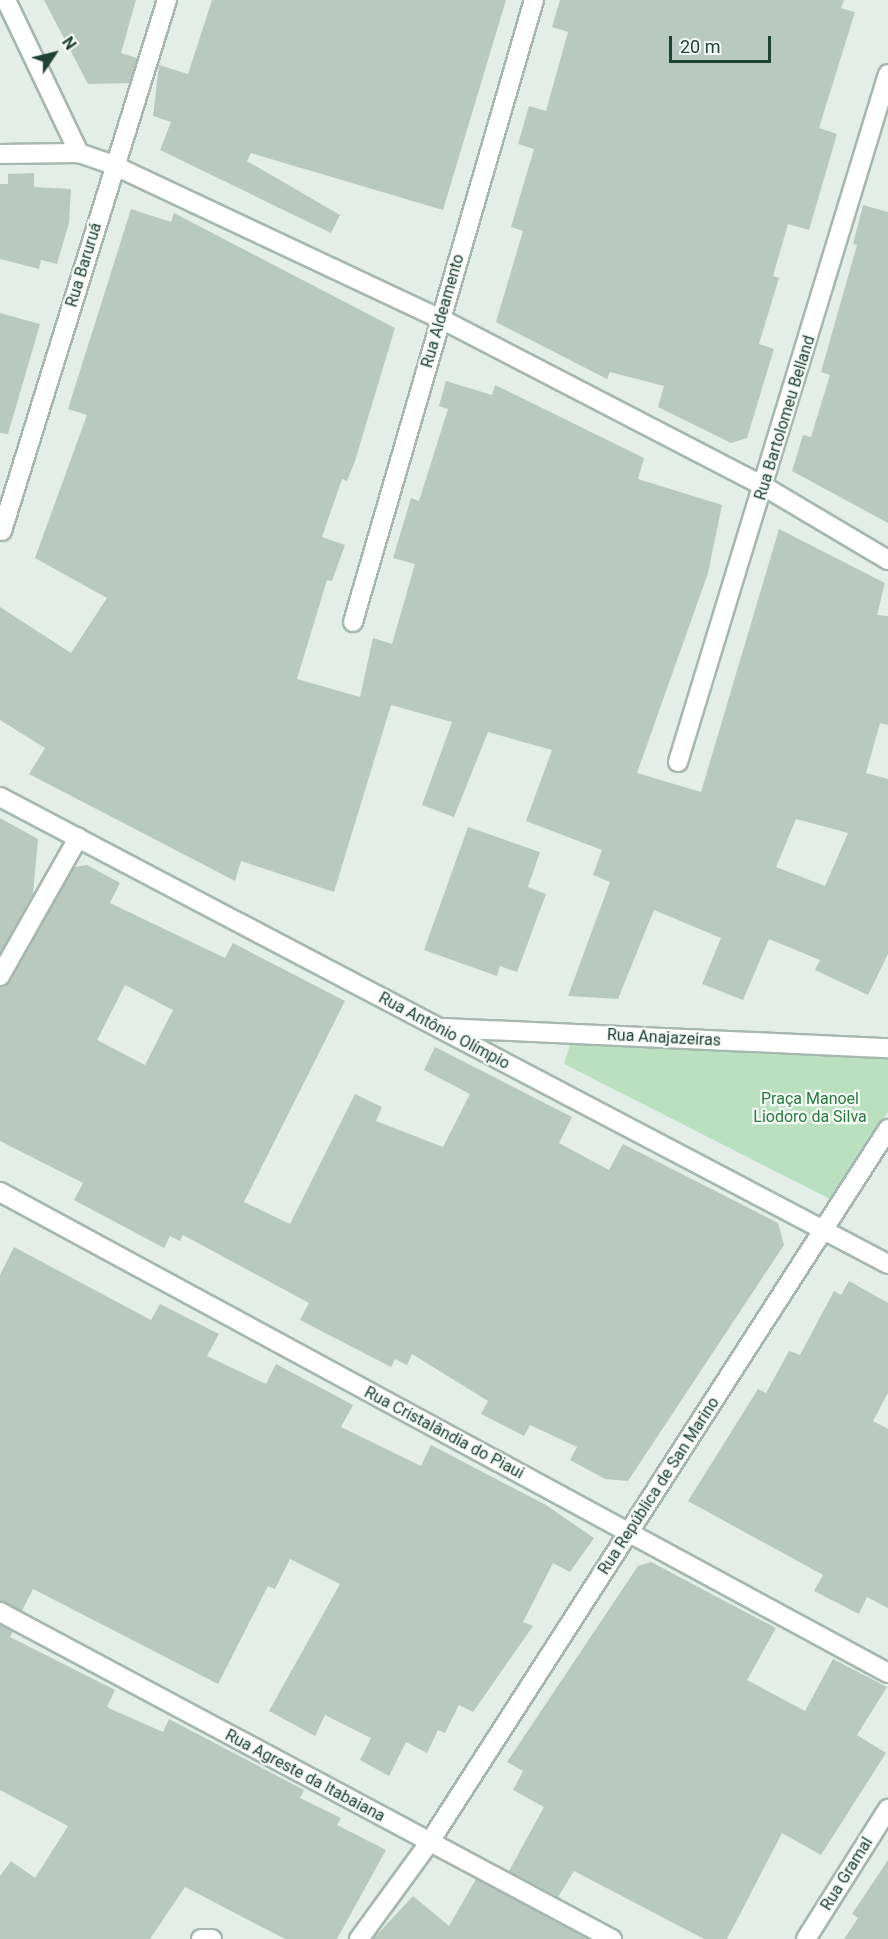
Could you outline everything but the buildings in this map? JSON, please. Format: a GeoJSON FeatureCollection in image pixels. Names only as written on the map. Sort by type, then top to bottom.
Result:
{"type":"FeatureCollection","features":[{"type":"Feature","properties":{"kind":"street"},"geometry":{"type":"LineString","coordinates":[[6,0],[79,153]]}},
{"type":"Feature","properties":{"kind":"street","name":"Rua Baruruá"},"geometry":{"type":"LineString","coordinates":[[2,531],[113,165],[167,0]]}},
{"type":"Feature","properties":{"kind":"street","name":"Rua Aldeamento"},"geometry":{"type":"LineString","coordinates":[[353,622],[534,0]]}},
{"type":"Feature","properties":{"kind":"street","name":"Rua Bartolomeu Belland"},"geometry":{"type":"LineString","coordinates":[[678,762],[765,487],[888,74]]}},
{"type":"Feature","properties":{"kind":"street"},"geometry":{"type":"LineString","coordinates":[[0,154],[79,153],[113,165],[441,319],[765,487],[888,560]]}},
{"type":"Feature","properties":{"kind":"street","name":"Rua Antônio Olímpio"},"geometry":{"type":"LineString","coordinates":[[0,797],[823,1233],[888,1264]]}},
{"type":"Feature","properties":{"kind":"street"},"geometry":{"type":"LineString","coordinates":[[0,976],[78,838]]}},
{"type":"Feature","properties":{"kind":"street","name":"Rua Anajazeiras"},"geometry":{"type":"LineString","coordinates":[[439,1028],[888,1048]]}},
{"type":"Feature","properties":{"kind":"street","name":"Rua República de San Marino"},"geometry":{"type":"LineString","coordinates":[[359,1939],[429,1843],[888,1129]]}},
{"type":"Feature","properties":{"kind":"street","name":"Rua Cristalândia do Piaui"},"geometry":{"type":"LineString","coordinates":[[0,1192],[888,1672]]}},
{"type":"Feature","properties":{"kind":"street","name":"Rua Agreste da Itabaiana"},"geometry":{"type":"LineString","coordinates":[[0,1612],[612,1939]]}},
{"type":"Feature","properties":{"kind":"street","name":"Rua Gramal"},"geometry":{"type":"LineString","coordinates":[[806,1939],[888,1809]]}},
{"type":"Feature","properties":{"kind":"street"},"geometry":{"type":"LineString","coordinates":[[201,1939],[212,1939]]}},
{"type":"Feature","properties":{"kind":"green space","name":"Praça Manoel Liodoro da Silva"},"geometry":{"type":"Polygon","coordinates":[[[574,1032],[888,1039],[888,1112],[832,1200],[564,1064],[574,1032]]]}}]}
